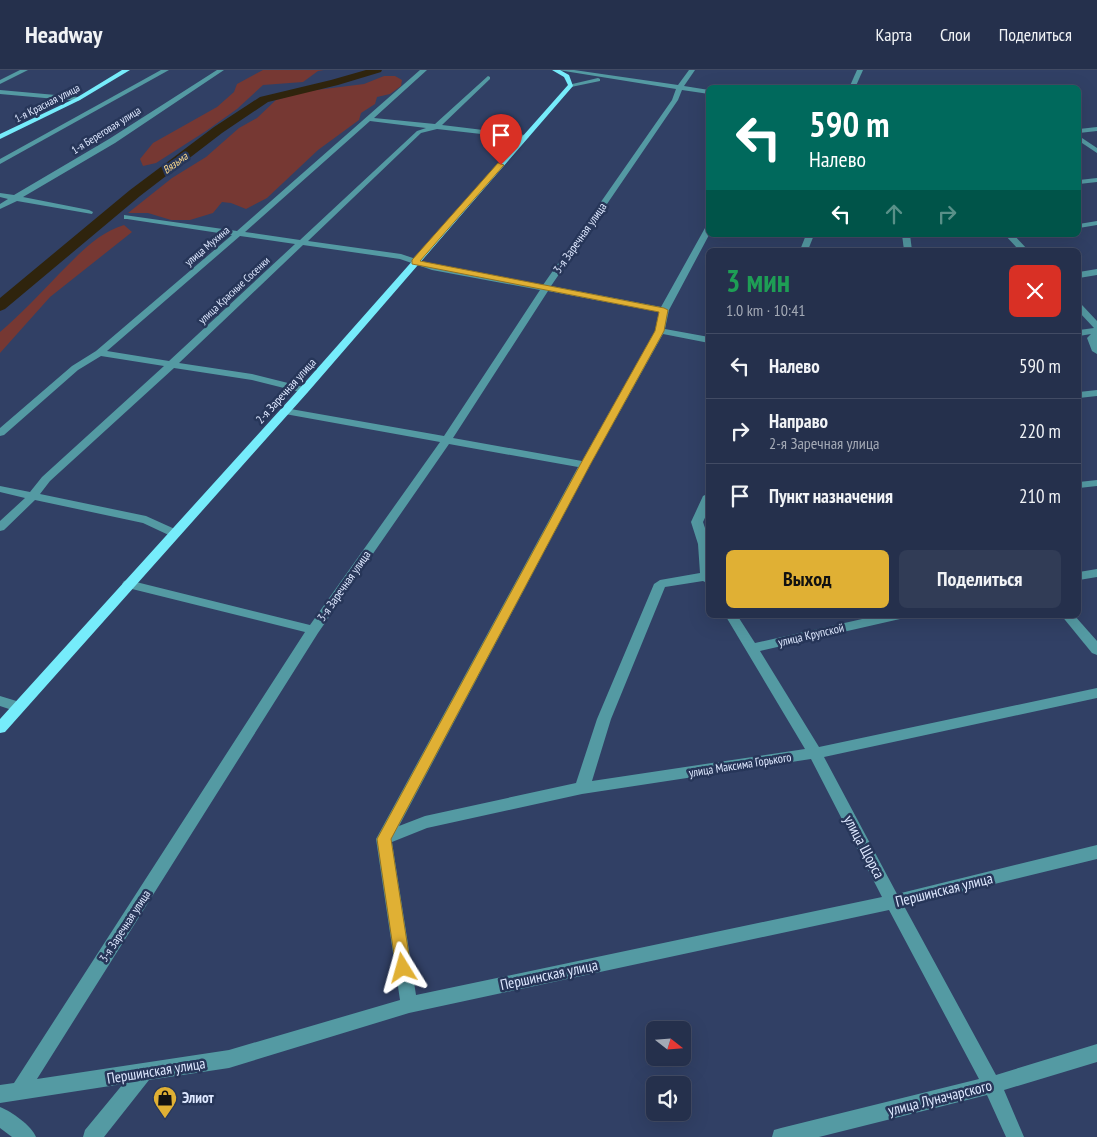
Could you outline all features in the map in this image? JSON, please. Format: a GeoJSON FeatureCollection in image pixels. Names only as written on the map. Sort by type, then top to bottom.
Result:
{"type":"FeatureCollection","features":[{"type":"Feature","properties":{"kind":"main road","name":"1-я Красная улица"},"geometry":{"type":"LineString","coordinates":[[0,137],[78,99],[127,70]]}},
{"type":"Feature","properties":{"kind":"main road"},"geometry":{"type":"LineString","coordinates":[[556,70],[567,76],[572,85]]}},
{"type":"Feature","properties":{"kind":"main road","name":"2-я Заречная улица"},"geometry":{"type":"LineString","coordinates":[[0,728],[173,533],[304,390],[572,85]]}},
{"type":"Feature","properties":{"kind":"street"},"geometry":{"type":"LineString","coordinates":[[0,82],[25,70]]}},
{"type":"Feature","properties":{"kind":"street"},"geometry":{"type":"LineString","coordinates":[[0,162],[166,70]]}},
{"type":"Feature","properties":{"kind":"street","name":"1-я Береговая улица"},"geometry":{"type":"LineString","coordinates":[[0,206],[112,141],[221,70]]}},
{"type":"Feature","properties":{"kind":"street","name":"улица Мухина"},"geometry":{"type":"LineString","coordinates":[[0,433],[75,368],[99,353],[424,70]]}},
{"type":"Feature","properties":{"kind":"street"},"geometry":{"type":"LineString","coordinates":[[561,70],[706,92]]}},
{"type":"Feature","properties":{"kind":"street","name":"3-я Заречная улица"},"geometry":{"type":"LineString","coordinates":[[20,1090],[313,630],[446,441],[546,287],[675,100],[680,88],[692,70]]}},
{"type":"Feature","properties":{"kind":"street"},"geometry":{"type":"LineString","coordinates":[[853,85],[860,70]]}},
{"type":"Feature","properties":{"kind":"street","name":"улица Красные Сосенки"},"geometry":{"type":"LineString","coordinates":[[0,527],[32,497],[46,479],[172,364],[419,132],[436,127],[488,78]]}},
{"type":"Feature","properties":{"kind":"street"},"geometry":{"type":"LineString","coordinates":[[572,85],[616,79]]}},
{"type":"Feature","properties":{"kind":"street"},"geometry":{"type":"LineString","coordinates":[[0,92],[78,99]]}},
{"type":"Feature","properties":{"kind":"street"},"geometry":{"type":"LineString","coordinates":[[369,119],[525,137]]}},
{"type":"Feature","properties":{"kind":"street"},"geometry":{"type":"LineString","coordinates":[[1081,131],[1097,129]]}},
{"type":"Feature","properties":{"kind":"street"},"geometry":{"type":"LineString","coordinates":[[1082,144],[1097,151]]}},
{"type":"Feature","properties":{"kind":"street"},"geometry":{"type":"LineString","coordinates":[[1081,182],[1097,180]]}},
{"type":"Feature","properties":{"kind":"street"},"geometry":{"type":"LineString","coordinates":[[0,195],[89,212]]}},
{"type":"Feature","properties":{"kind":"street"},"geometry":{"type":"LineString","coordinates":[[127,217],[401,257],[415,262],[664,310]]}},
{"type":"Feature","properties":{"kind":"street"},"geometry":{"type":"LineString","coordinates":[[1081,226],[1097,223]]}},
{"type":"Feature","properties":{"kind":"street"},"geometry":{"type":"LineString","coordinates":[[409,1005],[384,839],[585,465],[660,331],[664,310],[706,233]]}},
{"type":"Feature","properties":{"kind":"street"},"geometry":{"type":"LineString","coordinates":[[1012,237],[1022,248]]}},
{"type":"Feature","properties":{"kind":"street"},"geometry":{"type":"LineString","coordinates":[[1081,275],[1097,272]]}},
{"type":"Feature","properties":{"kind":"street"},"geometry":{"type":"LineString","coordinates":[[1081,310],[1097,330]]}},
{"type":"Feature","properties":{"kind":"street"},"geometry":{"type":"LineString","coordinates":[[1081,333],[1097,330]]}},
{"type":"Feature","properties":{"kind":"street"},"geometry":{"type":"LineString","coordinates":[[1097,330],[1092,338],[1097,351]]}},
{"type":"Feature","properties":{"kind":"street"},"geometry":{"type":"LineString","coordinates":[[660,331],[706,339]]}},
{"type":"Feature","properties":{"kind":"street"},"geometry":{"type":"LineString","coordinates":[[99,353],[252,377],[304,390]]}},
{"type":"Feature","properties":{"kind":"street"},"geometry":{"type":"LineString","coordinates":[[1081,395],[1097,393]]}},
{"type":"Feature","properties":{"kind":"street"},"geometry":{"type":"LineString","coordinates":[[285,411],[585,465]]}},
{"type":"Feature","properties":{"kind":"street"},"geometry":{"type":"LineString","coordinates":[[1081,485],[1097,483]]}},
{"type":"Feature","properties":{"kind":"street"},"geometry":{"type":"LineString","coordinates":[[0,489],[146,520],[173,533]]}},
{"type":"Feature","properties":{"kind":"street"},"geometry":{"type":"LineString","coordinates":[[706,502],[697,522],[706,544]]}},
{"type":"Feature","properties":{"kind":"street"},"geometry":{"type":"LineString","coordinates":[[1081,576],[1097,573]]}},
{"type":"Feature","properties":{"kind":"street"},"geometry":{"type":"LineString","coordinates":[[582,788],[604,719],[660,584],[706,578]]}},
{"type":"Feature","properties":{"kind":"street"},"geometry":{"type":"LineString","coordinates":[[128,584],[313,630]]}},
{"type":"Feature","properties":{"kind":"street","name":"улица Щорса"},"geometry":{"type":"LineString","coordinates":[[733,618],[814,753],[892,902],[992,1085],[1015,1137]]}},
{"type":"Feature","properties":{"kind":"street","name":"улица Крупской"},"geometry":{"type":"LineString","coordinates":[[752,648],[887,618]]}},
{"type":"Feature","properties":{"kind":"street"},"geometry":{"type":"LineString","coordinates":[[1070,618],[1097,650]]}},
{"type":"Feature","properties":{"kind":"street","name":"улица Максима Горького"},"geometry":{"type":"LineString","coordinates":[[384,839],[425,822],[582,788],[814,753],[1097,693]]}},
{"type":"Feature","properties":{"kind":"street"},"geometry":{"type":"LineString","coordinates":[[0,701],[18,707]]}},
{"type":"Feature","properties":{"kind":"street","name":"Першинская улица"},"geometry":{"type":"LineString","coordinates":[[0,1094],[229,1059],[409,1005],[892,902],[1097,852]]}},
{"type":"Feature","properties":{"kind":"street","name":"улица Луначарского"},"geometry":{"type":"LineString","coordinates":[[781,1137],[992,1085],[1097,1053]]}},
{"type":"Feature","properties":{"kind":"street"},"geometry":{"type":"LineString","coordinates":[[92,1137],[143,1073]]}},
{"type":"Feature","properties":{"kind":"street"},"geometry":{"type":"LineString","coordinates":[[0,1116],[27,1137]]}},
{"type":"Feature","properties":{"kind":"shaded area"},"geometry":{"type":"Polygon","coordinates":[[[263,70],[324,70],[318,71],[303,82],[263,85],[237,109],[206,131],[156,163],[143,166],[140,159],[153,143],[217,107],[234,92],[237,84],[263,70]]]}},
{"type":"Feature","properties":{"kind":"shaded area"},"geometry":{"type":"Polygon","coordinates":[[[384,76],[395,76],[402,80],[401,86],[390,94],[377,97],[375,104],[361,113],[359,120],[318,150],[267,198],[246,209],[231,203],[222,202],[213,213],[190,220],[171,220],[148,213],[128,213],[172,178],[206,157],[239,128],[257,118],[276,100],[308,91],[364,84],[384,76]]]}},
{"type":"Feature","properties":{"kind":"shaded area"},"geometry":{"type":"Polygon","coordinates":[[[124,225],[132,232],[50,297],[0,353],[0,332],[88,246],[105,234],[124,225]]]}},
{"type":"Feature","properties":{"kind":"waterway","name":"Вязьма"},"geometry":{"type":"LineString","coordinates":[[0,306],[135,193],[218,130],[264,99],[334,83],[377,70]]}},
{"type":"Feature","properties":{"kind":"place","name":"Элиот"},"geometry":{"type":"Point","coordinates":[165,1119]}},
{"type":"Feature","properties":{"kind":"route"},"geometry":{"type":"LineString","coordinates":[[403,968],[384,839],[585,465],[660,331],[664,310],[432,267],[415,262],[501,165]]}}]}
